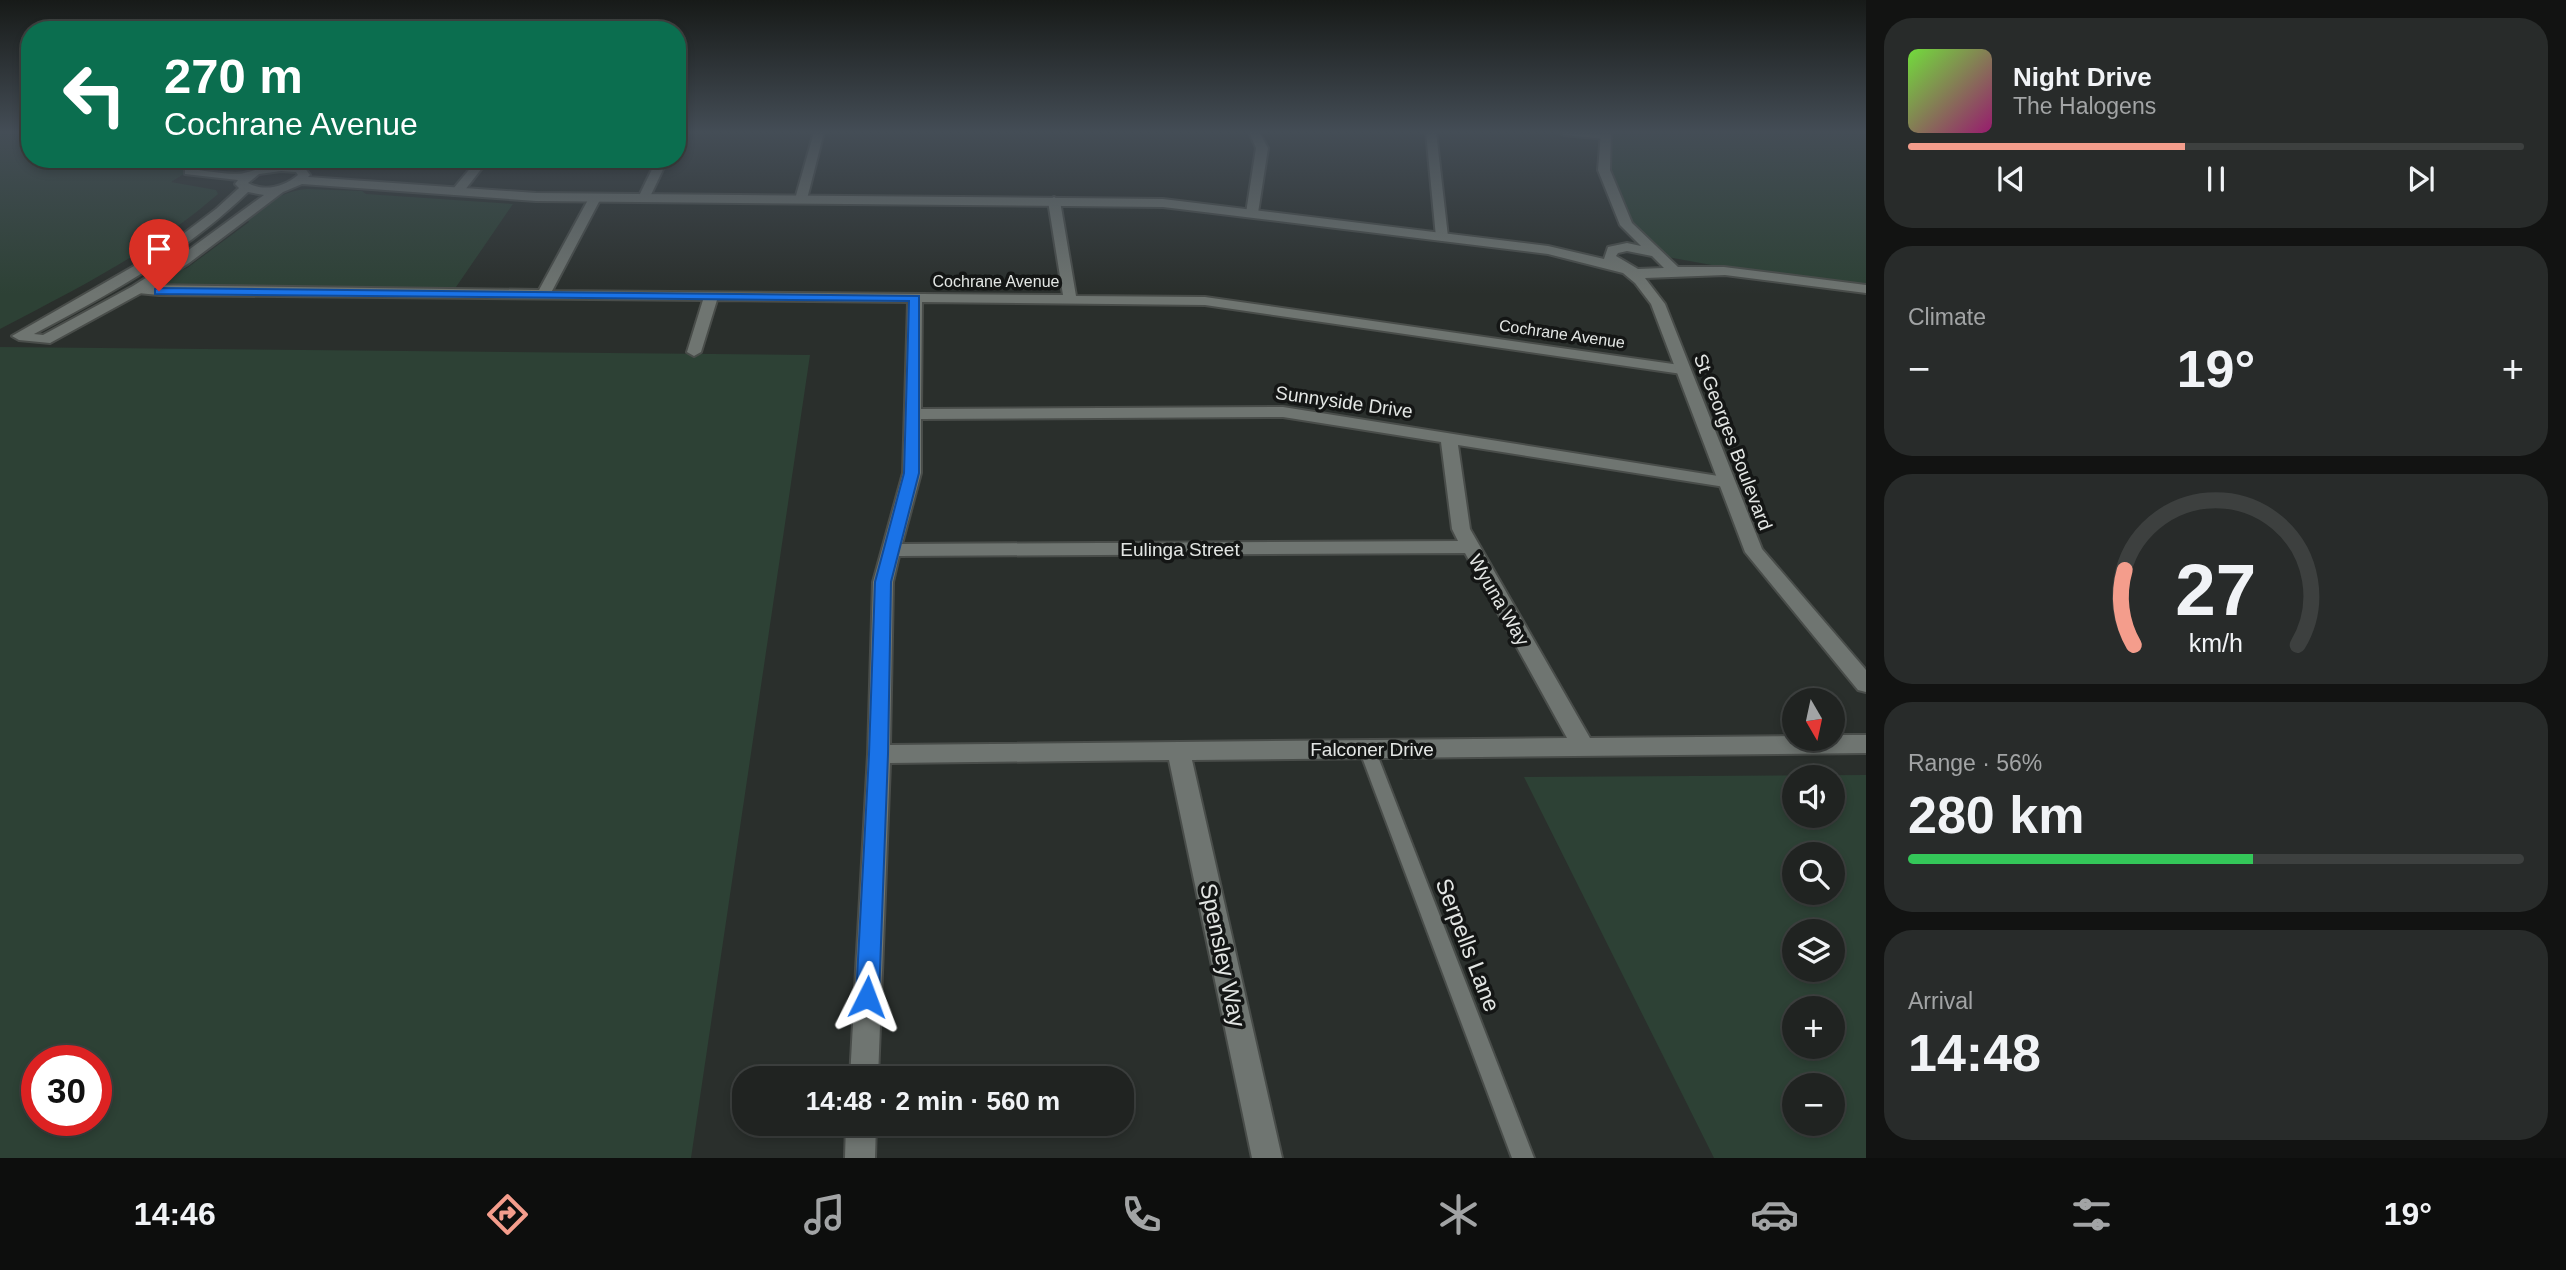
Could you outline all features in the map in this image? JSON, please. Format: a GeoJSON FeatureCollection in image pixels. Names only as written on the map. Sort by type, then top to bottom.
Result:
{"type":"FeatureCollection","features":[{"type":"Feature","properties":{"kind":"street"},"geometry":{"type":"LineString","coordinates":[[243,186],[221,213],[180,244],[19,336],[45,340],[138,289],[184,260],[282,186]]}},
{"type":"Feature","properties":{"kind":"street"},"geometry":{"type":"LineString","coordinates":[[251,186],[259,190],[279,189]]}},
{"type":"Feature","properties":{"kind":"street"},"geometry":{"type":"LineString","coordinates":[[417,186],[457,192],[595,198],[1163,203],[1548,250],[1648,274],[1724,271],[1866,289]]}},
{"type":"Feature","properties":{"kind":"street"},"geometry":{"type":"LineString","coordinates":[[457,192],[462,186]]}},
{"type":"Feature","properties":{"kind":"street"},"geometry":{"type":"LineString","coordinates":[[644,198],[650,186]]}},
{"type":"Feature","properties":{"kind":"street"},"geometry":{"type":"LineString","coordinates":[[802,200],[805,186]]}},
{"type":"Feature","properties":{"kind":"street"},"geometry":{"type":"LineString","coordinates":[[1252,213],[1256,186]]}},
{"type":"Feature","properties":{"kind":"street"},"geometry":{"type":"LineString","coordinates":[[1437,186],[1442,237]]}},
{"type":"Feature","properties":{"kind":"street"},"geometry":{"type":"LineString","coordinates":[[1610,186],[1626,225],[1672,266],[1661,281],[1658,304]]}},
{"type":"Feature","properties":{"kind":"street"},"geometry":{"type":"LineString","coordinates":[[543,295],[595,198]]}},
{"type":"Feature","properties":{"kind":"street"},"geometry":{"type":"LineString","coordinates":[[1054,201],[1070,299]]}},
{"type":"Feature","properties":{"kind":"street"},"geometry":{"type":"LineString","coordinates":[[1623,267],[1609,257],[1623,241],[1626,225]]}},
{"type":"Feature","properties":{"kind":"street"},"geometry":{"type":"LineString","coordinates":[[1548,250],[1636,248],[1717,266],[1724,271]]}},
{"type":"Feature","properties":{"kind":"street","name":"St Georges Boulevard"},"geometry":{"type":"LineString","coordinates":[[1623,267],[1640,280],[1658,304],[1724,482],[1754,552],[1866,684]]}},
{"type":"Feature","properties":{"kind":"street","name":"Cochrane Avenue"},"geometry":{"type":"LineString","coordinates":[[138,289],[1217,302],[1682,369]]}},
{"type":"Feature","properties":{"kind":"street"},"geometry":{"type":"LineString","coordinates":[[694,352],[711,297]]}},
{"type":"Feature","properties":{"kind":"street"},"geometry":{"type":"LineString","coordinates":[[865,1066],[879,754],[883,582],[912,473],[915,298]]}},
{"type":"Feature","properties":{"kind":"street","name":"Sunnyside Drive"},"geometry":{"type":"LineString","coordinates":[[913,414],[1283,412],[1724,482]]}},
{"type":"Feature","properties":{"kind":"street","name":"Wyuna Way"},"geometry":{"type":"LineString","coordinates":[[1449,439],[1461,529],[1584,748]]}},
{"type":"Feature","properties":{"kind":"street","name":"Eulinga Street"},"geometry":{"type":"LineString","coordinates":[[892,550],[1469,547]]}},
{"type":"Feature","properties":{"kind":"street","name":"Falconer Drive"},"geometry":{"type":"LineString","coordinates":[[879,754],[1866,744]]}},
{"type":"Feature","properties":{"kind":"street","name":"Spensley Way"},"geometry":{"type":"LineString","coordinates":[[1179,751],[1266,1158]]}},
{"type":"Feature","properties":{"kind":"street"},"geometry":{"type":"LineString","coordinates":[[860,1158],[861,1136]]}},
{"type":"Feature","properties":{"kind":"lane","name":"Serpells Lane"},"geometry":{"type":"LineString","coordinates":[[1367,749],[1523,1158]]}},
{"type":"Feature","properties":{"kind":"green space"},"geometry":{"type":"Polygon","coordinates":[[[0,186],[194,186],[216,190],[218,194],[167,234],[85,284],[0,329],[0,186]]]}},
{"type":"Feature","properties":{"kind":"green space"},"geometry":{"type":"Polygon","coordinates":[[[1611,186],[1866,186],[1866,289],[1724,271],[1717,266],[1662,256],[1632,233],[1611,186]]]}},
{"type":"Feature","properties":{"kind":"green space"},"geometry":{"type":"Polygon","coordinates":[[[307,189],[513,204],[454,290],[174,286],[167,283],[166,279],[173,273],[187,268],[249,222],[246,218],[260,208],[282,195],[307,189]]]}},
{"type":"Feature","properties":{"kind":"green space"},"geometry":{"type":"Polygon","coordinates":[[[0,347],[810,355],[691,1158],[0,1158],[0,347]]]}},
{"type":"Feature","properties":{"kind":"green space"},"geometry":{"type":"Polygon","coordinates":[[[1782,775],[1782,828],[1845,828],[1845,775],[1866,775],[1866,1158],[1714,1158],[1524,777],[1782,775]]]}},
{"type":"Feature","properties":{"kind":"route"},"geometry":{"type":"LineString","coordinates":[[159,291],[915,298],[912,473],[883,582],[879,754],[867,997]]}}]}
